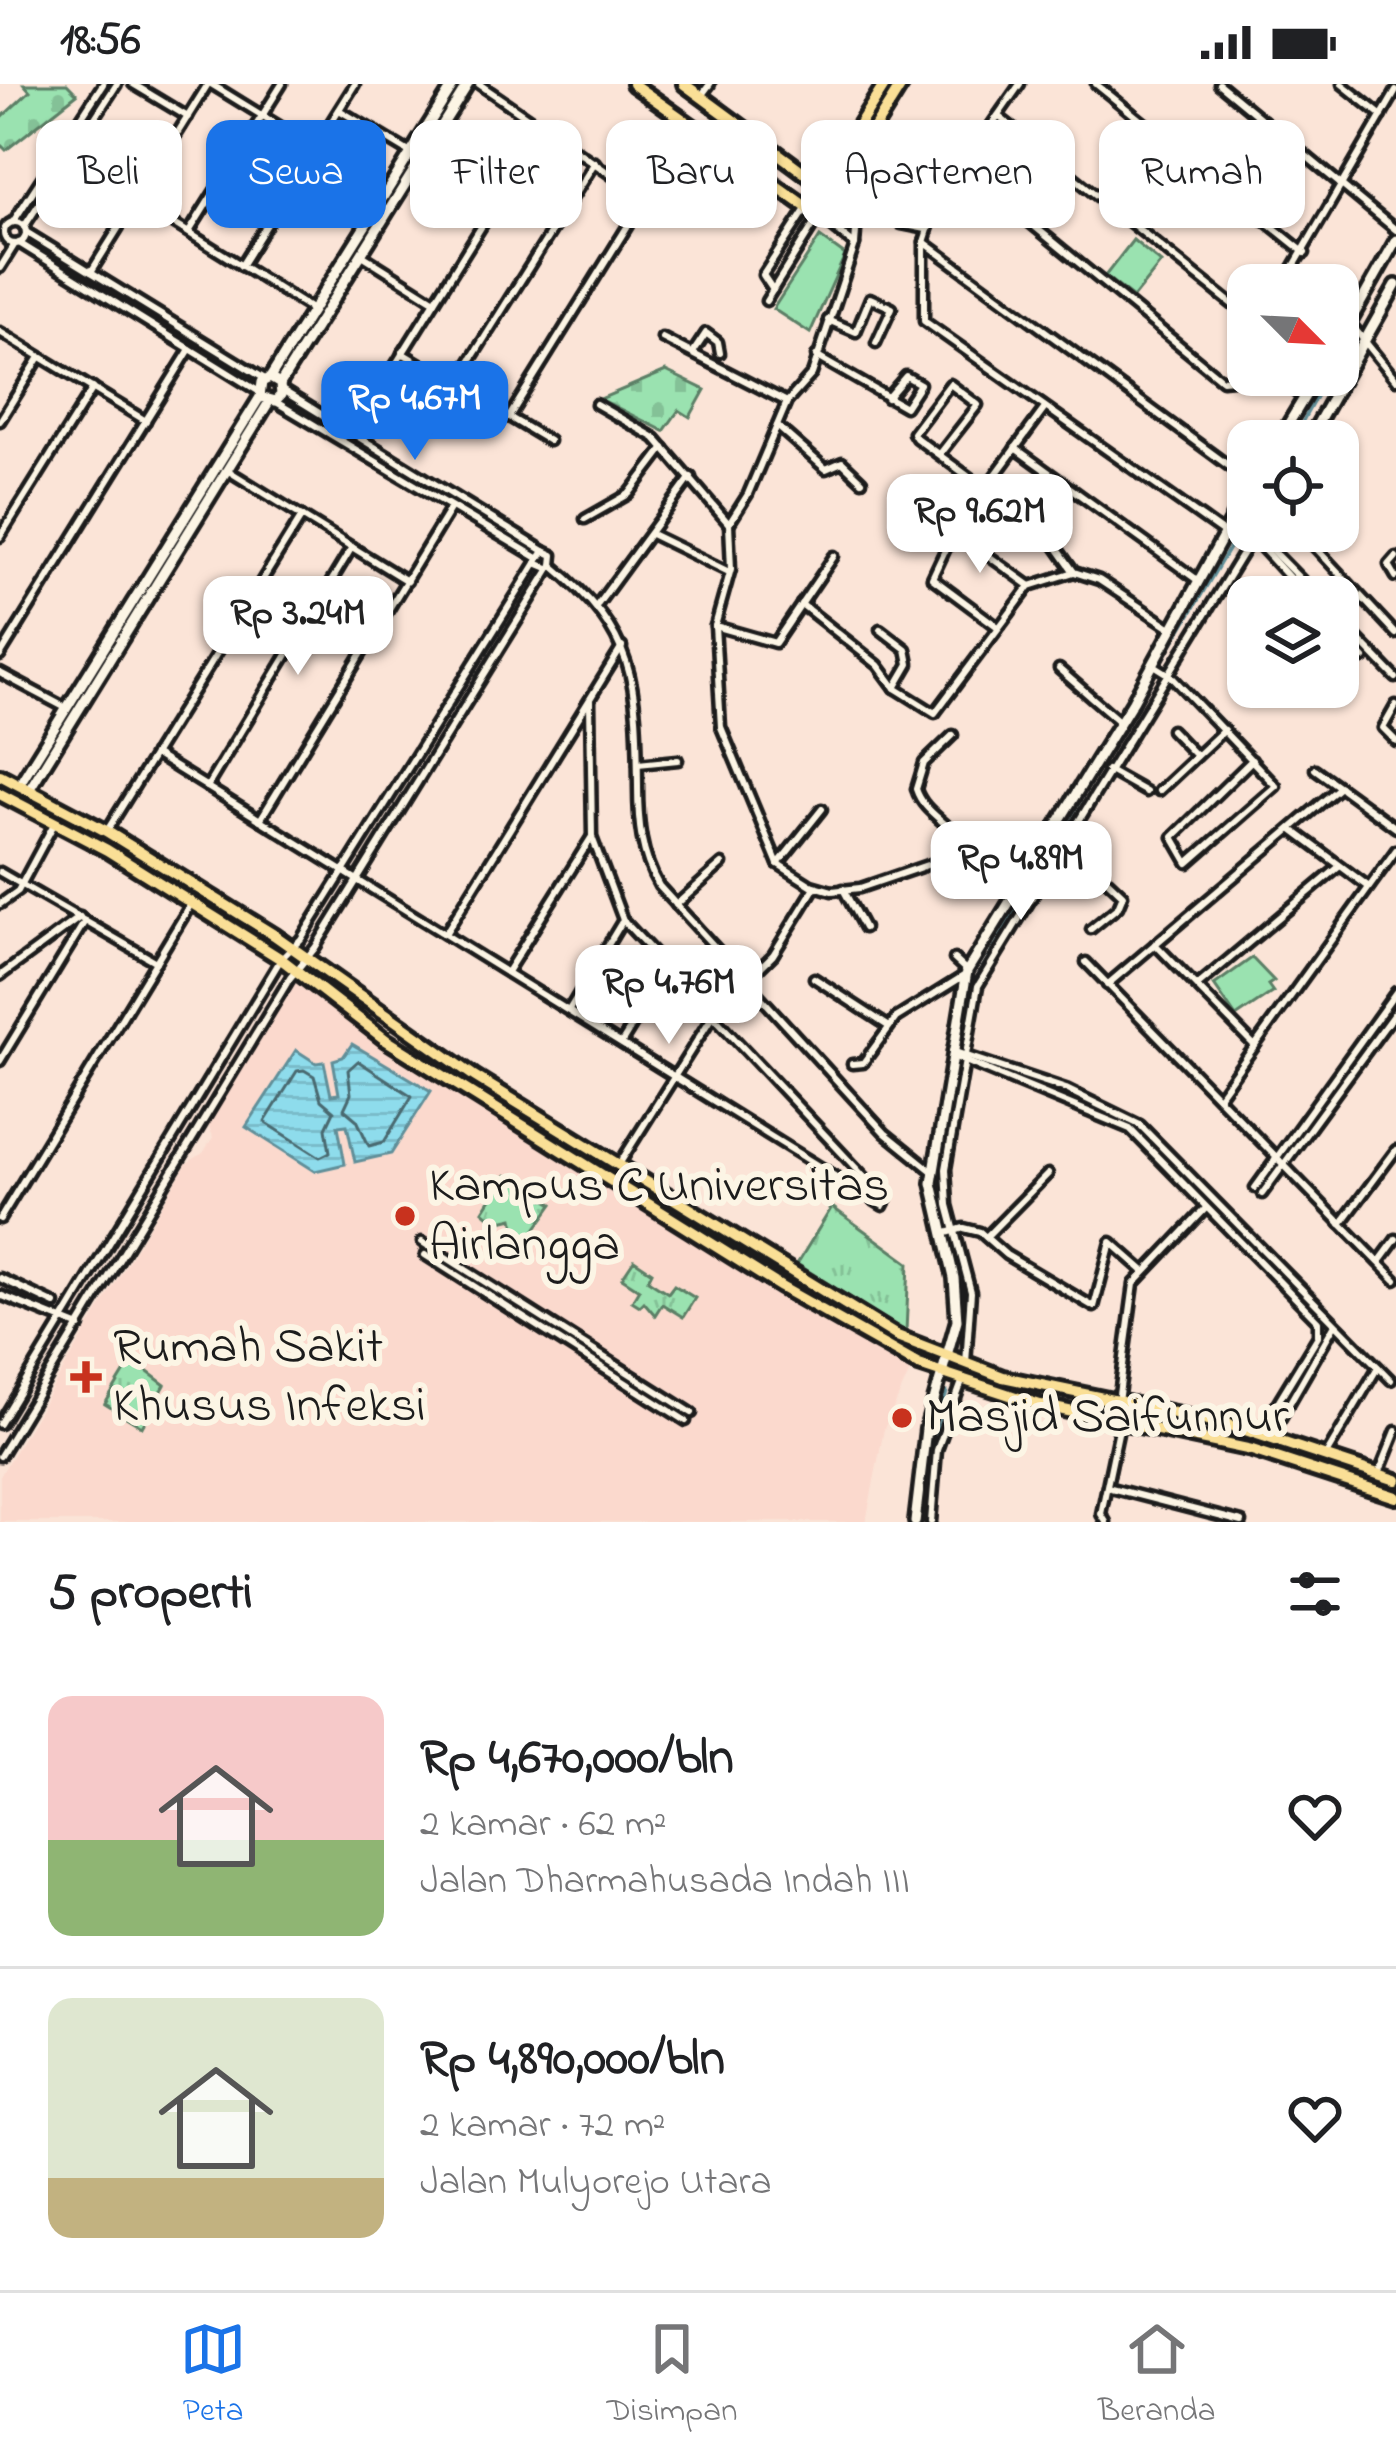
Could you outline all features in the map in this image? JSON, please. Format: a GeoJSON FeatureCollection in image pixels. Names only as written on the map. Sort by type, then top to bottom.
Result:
{"type":"FeatureCollection","features":[{"type":"Feature","properties":{"kind":"main road"},"geometry":{"type":"LineString","coordinates":[[435,120],[454,84]]}},
{"type":"Feature","properties":{"kind":"main road"},"geometry":{"type":"LineString","coordinates":[[442,120],[468,84]]}},
{"type":"Feature","properties":{"kind":"main road"},"geometry":{"type":"LineString","coordinates":[[684,84],[801,170]]}},
{"type":"Feature","properties":{"kind":"main road"},"geometry":{"type":"LineString","coordinates":[[862,120],[885,84]]}},
{"type":"Feature","properties":{"kind":"main road"},"geometry":{"type":"LineString","coordinates":[[880,120],[902,84]]}},
{"type":"Feature","properties":{"kind":"main road"},"geometry":{"type":"LineString","coordinates":[[639,86],[684,120]]}},
{"type":"Feature","properties":{"kind":"main road"},"geometry":{"type":"LineString","coordinates":[[24,787],[265,398],[313,310],[410,165]]}},
{"type":"Feature","properties":{"kind":"main road"},"geometry":{"type":"LineString","coordinates":[[24,787],[66,708],[227,470],[274,383],[361,255],[410,167]]}},
{"type":"Feature","properties":{"kind":"main road"},"geometry":{"type":"LineString","coordinates":[[1359,309],[1396,240]]}},
{"type":"Feature","properties":{"kind":"main road"},"geometry":{"type":"LineString","coordinates":[[1320,420],[1396,285]]}},
{"type":"Feature","properties":{"kind":"main road"},"geometry":{"type":"LineString","coordinates":[[1291,420],[1304,398]]}},
{"type":"Feature","properties":{"kind":"main road"},"geometry":{"type":"LineString","coordinates":[[915,1522],[957,1360],[960,1271],[932,1171],[958,1055],[966,973],[1000,930],[1104,764],[1120,722],[1155,666],[1168,626],[1222,532],[1227,531]]}},
{"type":"Feature","properties":{"kind":"main road"},"geometry":{"type":"LineString","coordinates":[[0,775],[111,834],[293,947],[395,1025],[618,1166],[924,1349],[1087,1396],[1268,1429],[1329,1449],[1396,1480]]}},
{"type":"Feature","properties":{"kind":"main road"},"geometry":{"type":"LineString","coordinates":[[0,794],[106,850],[281,959],[361,1023],[445,1078],[818,1310],[953,1379],[1252,1450],[1396,1497]]}},
{"type":"Feature","properties":{"kind":"main road"},"geometry":{"type":"LineString","coordinates":[[106,850],[111,834]]}},
{"type":"Feature","properties":{"kind":"main road"},"geometry":{"type":"LineString","coordinates":[[924,1349],[955,1334]]}},
{"type":"Feature","properties":{"kind":"main road"},"geometry":{"type":"LineString","coordinates":[[1084,1413],[1091,1402],[1087,1396]]}},
{"type":"Feature","properties":{"kind":"main road"},"geometry":{"type":"LineString","coordinates":[[1105,1416],[1113,1400]]}},
{"type":"Feature","properties":{"kind":"street"},"geometry":{"type":"LineString","coordinates":[[103,84],[2,237],[550,567],[598,604],[622,647],[635,693],[640,838],[654,878],[875,1123],[932,1171]]}},
{"type":"Feature","properties":{"kind":"street"},"geometry":{"type":"LineString","coordinates":[[0,268],[117,84]]}},
{"type":"Feature","properties":{"kind":"street"},"geometry":{"type":"LineString","coordinates":[[133,84],[188,117]]}},
{"type":"Feature","properties":{"kind":"street"},"geometry":{"type":"LineString","coordinates":[[182,127],[209,84],[270,120]]}},
{"type":"Feature","properties":{"kind":"street"},"geometry":{"type":"LineString","coordinates":[[189,232],[281,84]]}},
{"type":"Feature","properties":{"kind":"street"},"geometry":{"type":"LineString","coordinates":[[333,120],[355,84]]}},
{"type":"Feature","properties":{"kind":"street"},"geometry":{"type":"LineString","coordinates":[[479,84],[535,120]]}},
{"type":"Feature","properties":{"kind":"street"},"geometry":{"type":"LineString","coordinates":[[701,96],[710,84]]}},
{"type":"Feature","properties":{"kind":"street"},"geometry":{"type":"LineString","coordinates":[[995,120],[1020,84]]}},
{"type":"Feature","properties":{"kind":"street"},"geometry":{"type":"LineString","coordinates":[[1096,84],[1305,253]]}},
{"type":"Feature","properties":{"kind":"street"},"geometry":{"type":"LineString","coordinates":[[1219,84],[1396,230]]}},
{"type":"Feature","properties":{"kind":"street"},"geometry":{"type":"LineString","coordinates":[[1342,84],[1382,116]]}},
{"type":"Feature","properties":{"kind":"street"},"geometry":{"type":"LineString","coordinates":[[1297,264],[1396,91]]}},
{"type":"Feature","properties":{"kind":"street"},"geometry":{"type":"LineString","coordinates":[[339,110],[410,152]]}},
{"type":"Feature","properties":{"kind":"street"},"geometry":{"type":"LineString","coordinates":[[998,116],[1227,300]]}},
{"type":"Feature","properties":{"kind":"street"},"geometry":{"type":"LineString","coordinates":[[582,153],[606,170]]}},
{"type":"Feature","properties":{"kind":"street"},"geometry":{"type":"LineString","coordinates":[[455,385],[595,162]]}},
{"type":"Feature","properties":{"kind":"street"},"geometry":{"type":"LineString","coordinates":[[0,215],[553,555],[550,567],[358,879],[296,969],[0,1456]]}},
{"type":"Feature","properties":{"kind":"street"},"geometry":{"type":"LineString","coordinates":[[773,290],[763,274],[801,216]]}},
{"type":"Feature","properties":{"kind":"street"},"geometry":{"type":"LineString","coordinates":[[91,272],[118,228]]}},
{"type":"Feature","properties":{"kind":"street"},"geometry":{"type":"LineString","coordinates":[[182,228],[313,310]]}},
{"type":"Feature","properties":{"kind":"street"},"geometry":{"type":"LineString","coordinates":[[241,266],[265,228]]}},
{"type":"Feature","properties":{"kind":"street"},"geometry":{"type":"LineString","coordinates":[[353,433],[480,228]]}},
{"type":"Feature","properties":{"kind":"street"},"geometry":{"type":"LineString","coordinates":[[508,417],[626,228]]}},
{"type":"Feature","properties":{"kind":"street"},"geometry":{"type":"LineString","coordinates":[[766,301],[812,228]]}},
{"type":"Feature","properties":{"kind":"street"},"geometry":{"type":"LineString","coordinates":[[834,228],[856,245]]}},
{"type":"Feature","properties":{"kind":"street"},"geometry":{"type":"LineString","coordinates":[[728,524],[748,494],[787,402],[810,380],[856,245],[857,228]]}},
{"type":"Feature","properties":{"kind":"street"},"geometry":{"type":"LineString","coordinates":[[921,228],[926,229],[924,321],[1222,532]]}},
{"type":"Feature","properties":{"kind":"street"},"geometry":{"type":"LineString","coordinates":[[1036,228],[1227,380]]}},
{"type":"Feature","properties":{"kind":"street"},"geometry":{"type":"LineString","coordinates":[[924,242],[1227,465]]}},
{"type":"Feature","properties":{"kind":"street"},"geometry":{"type":"LineString","coordinates":[[361,255],[435,301]]}},
{"type":"Feature","properties":{"kind":"street"},"geometry":{"type":"LineString","coordinates":[[828,320],[856,332],[870,298],[892,308],[876,343]]}},
{"type":"Feature","properties":{"kind":"street"},"geometry":{"type":"LineString","coordinates":[[0,332],[146,421]]}},
{"type":"Feature","properties":{"kind":"street"},"geometry":{"type":"LineString","coordinates":[[694,351],[706,333],[718,343],[720,353]]}},
{"type":"Feature","properties":{"kind":"street"},"geometry":{"type":"LineString","coordinates":[[1359,333],[1396,380]]}},
{"type":"Feature","properties":{"kind":"street"},"geometry":{"type":"LineString","coordinates":[[662,338],[787,402]]}},
{"type":"Feature","properties":{"kind":"street"},"geometry":{"type":"LineString","coordinates":[[0,656],[190,349]]}},
{"type":"Feature","properties":{"kind":"street"},"geometry":{"type":"LineString","coordinates":[[402,353],[549,441]]}},
{"type":"Feature","properties":{"kind":"street"},"geometry":{"type":"LineString","coordinates":[[0,422],[40,356]]}},
{"type":"Feature","properties":{"kind":"street"},"geometry":{"type":"LineString","coordinates":[[816,356],[886,398],[904,407],[920,384],[906,376],[886,398]]}},
{"type":"Feature","properties":{"kind":"street"},"geometry":{"type":"LineString","coordinates":[[939,455],[976,410],[975,400],[950,383],[914,433],[939,455],[984,490],[1048,535],[1074,572]]}},
{"type":"Feature","properties":{"kind":"street"},"geometry":{"type":"LineString","coordinates":[[0,537],[93,388]]}},
{"type":"Feature","properties":{"kind":"street"},"geometry":{"type":"LineString","coordinates":[[596,404],[630,420],[664,448],[728,524],[730,573],[715,626],[721,727],[778,863],[814,887],[843,890],[965,852],[990,851],[1032,875]]}},
{"type":"Feature","properties":{"kind":"street"},"geometry":{"type":"LineString","coordinates":[[998,626],[932,578],[954,531],[1045,408]]}},
{"type":"Feature","properties":{"kind":"street"},"geometry":{"type":"LineString","coordinates":[[777,426],[826,469],[842,462],[862,481]]}},
{"type":"Feature","properties":{"kind":"street"},"geometry":{"type":"LineString","coordinates":[[585,519],[629,494],[664,448]]}},
{"type":"Feature","properties":{"kind":"street"},"geometry":{"type":"LineString","coordinates":[[1015,448],[1196,579]]}},
{"type":"Feature","properties":{"kind":"street"},"geometry":{"type":"LineString","coordinates":[[227,470],[407,581]]}},
{"type":"Feature","properties":{"kind":"street"},"geometry":{"type":"LineString","coordinates":[[598,604],[692,477]]}},
{"type":"Feature","properties":{"kind":"street"},"geometry":{"type":"LineString","coordinates":[[260,820],[450,509]]}},
{"type":"Feature","properties":{"kind":"street"},"geometry":{"type":"LineString","coordinates":[[111,834],[154,754],[302,516]]}},
{"type":"Feature","properties":{"kind":"street"},"geometry":{"type":"LineString","coordinates":[[954,531],[1030,586]]}},
{"type":"Feature","properties":{"kind":"street"},"geometry":{"type":"LineString","coordinates":[[652,534],[730,573]]}},
{"type":"Feature","properties":{"kind":"street"},"geometry":{"type":"LineString","coordinates":[[208,787],[352,547]]}},
{"type":"Feature","properties":{"kind":"street"},"geometry":{"type":"LineString","coordinates":[[0,1424],[281,959],[343,870],[544,551]]}},
{"type":"Feature","properties":{"kind":"street"},"geometry":{"type":"LineString","coordinates":[[1146,792],[1104,764],[1169,674],[1235,552]]}},
{"type":"Feature","properties":{"kind":"street"},"geometry":{"type":"LineString","coordinates":[[1269,552],[1289,576]]}},
{"type":"Feature","properties":{"kind":"street"},"geometry":{"type":"LineString","coordinates":[[1272,552],[1297,576]]}},
{"type":"Feature","properties":{"kind":"street"},"geometry":{"type":"LineString","coordinates":[[1320,552],[1396,634]]}},
{"type":"Feature","properties":{"kind":"street"},"geometry":{"type":"LineString","coordinates":[[715,626],[775,643],[834,556]]}},
{"type":"Feature","properties":{"kind":"street"},"geometry":{"type":"LineString","coordinates":[[1396,557],[1389,565],[1396,577]]}},
{"type":"Feature","properties":{"kind":"street"},"geometry":{"type":"LineString","coordinates":[[801,604],[878,665],[895,688],[927,709],[941,709],[1030,586],[1074,572],[1100,580],[1168,626]]}},
{"type":"Feature","properties":{"kind":"street"},"geometry":{"type":"LineString","coordinates":[[880,629],[906,650],[909,664],[895,688]]}},
{"type":"Feature","properties":{"kind":"street"},"geometry":{"type":"LineString","coordinates":[[1359,640],[1396,678]]}},
{"type":"Feature","properties":{"kind":"street"},"geometry":{"type":"LineString","coordinates":[[445,934],[622,647]]}},
{"type":"Feature","properties":{"kind":"street"},"geometry":{"type":"LineString","coordinates":[[1359,653],[1364,658]]}},
{"type":"Feature","properties":{"kind":"street"},"geometry":{"type":"LineString","coordinates":[[1155,666],[1169,674],[1224,730],[1252,760],[1276,787],[1188,863],[1173,837],[1252,760]]}},
{"type":"Feature","properties":{"kind":"street"},"geometry":{"type":"LineString","coordinates":[[1059,669],[1120,722]]}},
{"type":"Feature","properties":{"kind":"street"},"geometry":{"type":"LineString","coordinates":[[0,673],[66,708]]}},
{"type":"Feature","properties":{"kind":"street"},"geometry":{"type":"LineString","coordinates":[[154,754],[883,1206],[886,1201],[747,1054],[715,1012],[623,920],[592,837],[590,701]]}},
{"type":"Feature","properties":{"kind":"street"},"geometry":{"type":"LineString","coordinates":[[1396,707],[1382,728],[1396,740]]}},
{"type":"Feature","properties":{"kind":"street"},"geometry":{"type":"LineString","coordinates":[[1171,730],[1196,756]]}},
{"type":"Feature","properties":{"kind":"street"},"geometry":{"type":"LineString","coordinates":[[1159,791],[1224,730]]}},
{"type":"Feature","properties":{"kind":"street"},"geometry":{"type":"LineString","coordinates":[[953,735],[924,764],[916,788],[926,809],[956,832],[965,852]]}},
{"type":"Feature","properties":{"kind":"street"},"geometry":{"type":"LineString","coordinates":[[638,764],[678,760]]}},
{"type":"Feature","properties":{"kind":"street"},"geometry":{"type":"LineString","coordinates":[[1315,769],[1396,829]]}},
{"type":"Feature","properties":{"kind":"street"},"geometry":{"type":"LineString","coordinates":[[1108,985],[1340,787]]}},
{"type":"Feature","properties":{"kind":"street"},"geometry":{"type":"LineString","coordinates":[[778,863],[823,809]]}},
{"type":"Feature","properties":{"kind":"street"},"geometry":{"type":"LineString","coordinates":[[0,904],[22,884],[54,823]]}},
{"type":"Feature","properties":{"kind":"street"},"geometry":{"type":"LineString","coordinates":[[1291,829],[1370,886]]}},
{"type":"Feature","properties":{"kind":"street"},"geometry":{"type":"LineString","coordinates":[[1059,833],[1123,895],[1121,904],[1091,929]]}},
{"type":"Feature","properties":{"kind":"street"},"geometry":{"type":"LineString","coordinates":[[507,972],[592,837]]}},
{"type":"Feature","properties":{"kind":"street"},"geometry":{"type":"LineString","coordinates":[[1218,1097],[1396,850]]}},
{"type":"Feature","properties":{"kind":"street"},"geometry":{"type":"LineString","coordinates":[[676,905],[722,863]]}},
{"type":"Feature","properties":{"kind":"street"},"geometry":{"type":"LineString","coordinates":[[1197,986],[1340,866]]}},
{"type":"Feature","properties":{"kind":"street"},"geometry":{"type":"LineString","coordinates":[[0,872],[156,962]]}},
{"type":"Feature","properties":{"kind":"street"},"geometry":{"type":"LineString","coordinates":[[618,1166],[715,1012],[783,943],[814,887]]}},
{"type":"Feature","properties":{"kind":"street"},"geometry":{"type":"LineString","coordinates":[[843,890],[864,928]]}},
{"type":"Feature","properties":{"kind":"street"},"geometry":{"type":"LineString","coordinates":[[0,1220],[191,903]]}},
{"type":"Feature","properties":{"kind":"street"},"geometry":{"type":"LineString","coordinates":[[0,976],[83,918]]}},
{"type":"Feature","properties":{"kind":"street"},"geometry":{"type":"LineString","coordinates":[[0,1060],[83,918]]}},
{"type":"Feature","properties":{"kind":"street"},"geometry":{"type":"LineString","coordinates":[[569,1010],[623,920]]}},
{"type":"Feature","properties":{"kind":"street"},"geometry":{"type":"LineString","coordinates":[[1000,930],[958,1055],[946,1168],[949,1231],[986,1237],[1006,1256],[1094,1307],[1111,1243],[1144,1271]]}},
{"type":"Feature","properties":{"kind":"street"},"geometry":{"type":"LineString","coordinates":[[1156,944],[1255,1046]]}},
{"type":"Feature","properties":{"kind":"street"},"geometry":{"type":"LineString","coordinates":[[852,1064],[863,1063],[888,1026],[966,973],[953,959]]}},
{"type":"Feature","properties":{"kind":"street"},"geometry":{"type":"LineString","coordinates":[[1086,962],[1396,1280]]}},
{"type":"Feature","properties":{"kind":"street"},"geometry":{"type":"LineString","coordinates":[[622,1042],[669,965]]}},
{"type":"Feature","properties":{"kind":"street"},"geometry":{"type":"LineString","coordinates":[[814,978],[888,1026]]}},
{"type":"Feature","properties":{"kind":"street"},"geometry":{"type":"LineString","coordinates":[[1396,992],[1259,1191],[1285,1166],[1396,1011]]}},
{"type":"Feature","properties":{"kind":"street"},"geometry":{"type":"LineString","coordinates":[[958,1055],[1066,1089],[1140,1125],[1391,1380]]}},
{"type":"Feature","properties":{"kind":"street"},"geometry":{"type":"LineString","coordinates":[[958,1055],[1130,1129],[1318,1321],[1311,1356]]}},
{"type":"Feature","properties":{"kind":"street"},"geometry":{"type":"LineString","coordinates":[[1062,1099],[1066,1089]]}},
{"type":"Feature","properties":{"kind":"street"},"geometry":{"type":"LineString","coordinates":[[1342,1224],[1396,1150]]}},
{"type":"Feature","properties":{"kind":"street"},"geometry":{"type":"LineString","coordinates":[[986,1237],[1048,1174]]}},
{"type":"Feature","properties":{"kind":"street"},"geometry":{"type":"LineString","coordinates":[[1113,1400],[1130,1293],[1144,1271],[1206,1208]]}},
{"type":"Feature","properties":{"kind":"street"},"geometry":{"type":"LineString","coordinates":[[1379,1262],[1396,1239]]}},
{"type":"Feature","properties":{"kind":"street"},"geometry":{"type":"LineString","coordinates":[[422,1242],[689,1417],[425,1255]]}},
{"type":"Feature","properties":{"kind":"street"},"geometry":{"type":"LineString","coordinates":[[957,1360],[960,1271]]}},
{"type":"Feature","properties":{"kind":"street"},"geometry":{"type":"LineString","coordinates":[[0,1277],[55,1304]]}},
{"type":"Feature","properties":{"kind":"street"},"geometry":{"type":"LineString","coordinates":[[0,1295],[80,1327]]}},
{"type":"Feature","properties":{"kind":"street"},"geometry":{"type":"LineString","coordinates":[[1268,1429],[1335,1324]]}},
{"type":"Feature","properties":{"kind":"street"},"geometry":{"type":"LineString","coordinates":[[1329,1449],[1378,1367]]}},
{"type":"Feature","properties":{"kind":"street"},"geometry":{"type":"LineString","coordinates":[[941,1409],[953,1379]]}},
{"type":"Feature","properties":{"kind":"street"},"geometry":{"type":"LineString","coordinates":[[1106,1522],[1101,1514],[1121,1420]]}},
{"type":"Feature","properties":{"kind":"street"},"geometry":{"type":"LineString","coordinates":[[1378,1473],[1396,1431]]}},
{"type":"Feature","properties":{"kind":"street"},"geometry":{"type":"LineString","coordinates":[[1107,1487],[1242,1522]]}},
{"type":"Feature","properties":{"kind":"street"},"geometry":{"type":"LineString","coordinates":[[923,1496],[931,1522]]}},
{"type":"Feature","properties":{"kind":"shaded area","name":"Kampus C Universitas Airlangga"},"geometry":{"type":"Polygon","coordinates":[[[294,981],[373,1038],[761,1284],[912,1367],[884,1429],[866,1522],[0,1522],[0,1476],[187,1163],[203,1153],[213,1137],[208,1123],[294,981]]]}},
{"type":"Feature","properties":{"kind":"green space"},"geometry":{"type":"Polygon","coordinates":[[[24,84],[67,84],[77,94],[44,120],[36,120],[36,126],[6,150],[0,144],[0,119],[30,91],[24,84]]]}},
{"type":"Feature","properties":{"kind":"green space"},"geometry":{"type":"Polygon","coordinates":[[[820,237],[845,255],[810,333],[773,309],[820,237]]]}},
{"type":"Feature","properties":{"kind":"green space"},"geometry":{"type":"Polygon","coordinates":[[[1133,240],[1161,263],[1133,298],[1105,276],[1133,240]]]}},
{"type":"Feature","properties":{"kind":"green space"},"geometry":{"type":"Polygon","coordinates":[[[666,371],[705,390],[690,417],[679,410],[664,431],[600,399],[666,371]]]}},
{"type":"Feature","properties":{"kind":"green space"},"geometry":{"type":"Polygon","coordinates":[[[1252,958],[1274,981],[1268,985],[1273,992],[1236,1017],[1214,985],[1252,958]]]}},
{"type":"Feature","properties":{"kind":"green space"},"geometry":{"type":"Polygon","coordinates":[[[506,1175],[525,1186],[522,1192],[528,1196],[532,1191],[553,1204],[528,1239],[516,1231],[513,1218],[496,1222],[483,1211],[506,1175]]]}},
{"type":"Feature","properties":{"kind":"green space"},"geometry":{"type":"Polygon","coordinates":[[[832,1207],[909,1263],[906,1332],[797,1264],[832,1207]]]}},
{"type":"Feature","properties":{"kind":"green space"},"geometry":{"type":"Polygon","coordinates":[[[634,1260],[652,1272],[648,1280],[668,1293],[674,1285],[695,1298],[683,1317],[662,1304],[655,1315],[644,1302],[640,1306],[632,1301],[639,1289],[622,1278],[634,1260]]]}},
{"type":"Feature","properties":{"kind":"green space"},"geometry":{"type":"Polygon","coordinates":[[[132,1360],[165,1385],[142,1427],[105,1404],[132,1360]]]}},
{"type":"Feature","properties":{"kind":"water"},"geometry":{"type":"Polygon","coordinates":[[[352,1044],[431,1091],[391,1154],[355,1162],[347,1125],[338,1126],[345,1164],[315,1171],[246,1127],[296,1050],[316,1063],[324,1062],[331,1095],[339,1094],[333,1060],[343,1057],[352,1044]]]}},
{"type":"Feature","properties":{"kind":"waterway"},"geometry":{"type":"LineString","coordinates":[[1359,319],[1396,254]]}},
{"type":"Feature","properties":{"kind":"waterway"},"geometry":{"type":"LineString","coordinates":[[1303,420],[1317,396]]}},
{"type":"Feature","properties":{"kind":"waterway"},"geometry":{"type":"LineString","coordinates":[[969,990],[1227,552]]}},
{"type":"Feature","properties":{"kind":"waterway"},"geometry":{"type":"LineString","coordinates":[[938,1176],[964,1285],[962,1347]]}},
{"type":"Feature","properties":{"kind":"waterway"},"geometry":{"type":"LineString","coordinates":[[925,1477],[947,1392]]}},
{"type":"Feature","properties":{"kind":"waterway"},"geometry":{"type":"LineString","coordinates":[[922,1522],[923,1487]]}},
{"type":"Feature","properties":{"kind":"place","name":"Kampus C Universitas Airlangga"},"geometry":{"type":"Point","coordinates":[405,1216]}},
{"type":"Feature","properties":{"kind":"place","name":"Rumah Sakit Khusus Infeksi"},"geometry":{"type":"Point","coordinates":[86,1377]}},
{"type":"Feature","properties":{"kind":"place","name":"Masjid Saifunnur"},"geometry":{"type":"Point","coordinates":[902,1418]}}]}
